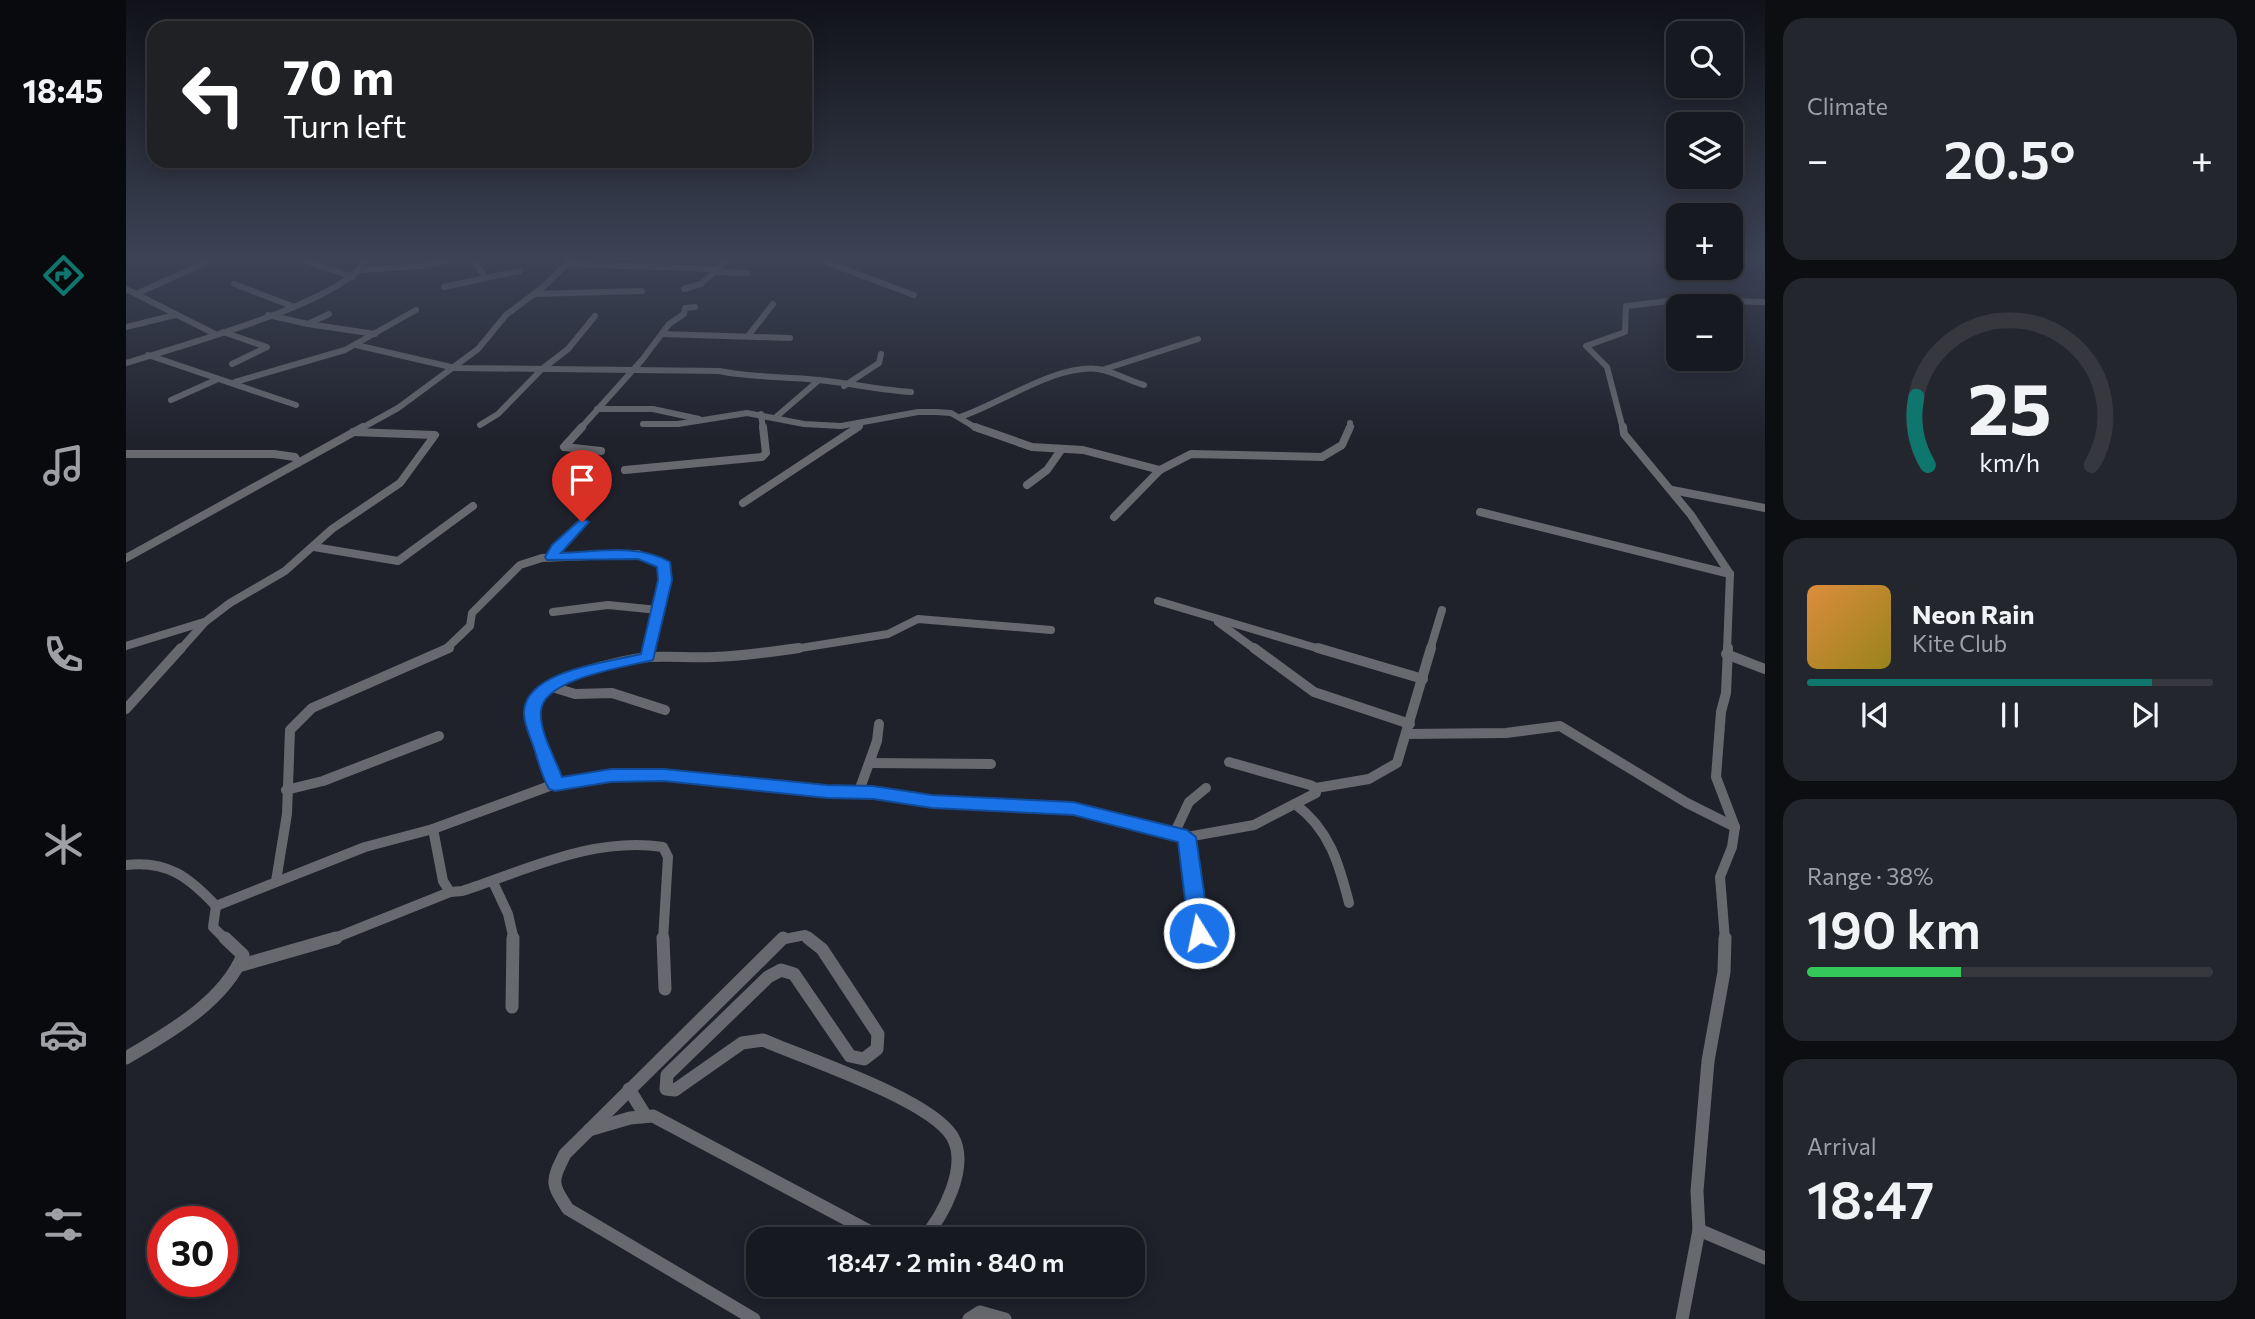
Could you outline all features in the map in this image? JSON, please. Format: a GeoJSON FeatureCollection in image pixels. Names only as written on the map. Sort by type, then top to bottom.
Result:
{"type":"FeatureCollection","features":[{"type":"Feature","properties":{"kind":"street"},"geometry":{"type":"LineString","coordinates":[[126,327],[150,322]]}},
{"type":"Feature","properties":{"kind":"street"},"geometry":{"type":"LineString","coordinates":[[187,322],[215,334]]}},
{"type":"Feature","properties":{"kind":"street"},"geometry":{"type":"LineString","coordinates":[[126,363],[251,322]]}},
{"type":"Feature","properties":{"kind":"street"},"geometry":{"type":"LineString","coordinates":[[297,322],[375,334]]}},
{"type":"Feature","properties":{"kind":"street"},"geometry":{"type":"LineString","coordinates":[[308,324],[313,322]]}},
{"type":"Feature","properties":{"kind":"street"},"geometry":{"type":"LineString","coordinates":[[235,382],[356,345],[396,322]]}},
{"type":"Feature","properties":{"kind":"street"},"geometry":{"type":"LineString","coordinates":[[126,558],[398,408],[440,375],[455,368],[484,343],[501,322]]}},
{"type":"Feature","properties":{"kind":"street"},"geometry":{"type":"LineString","coordinates":[[480,425],[498,414],[542,369],[568,349],[590,322]]}},
{"type":"Feature","properties":{"kind":"street"},"geometry":{"type":"LineString","coordinates":[[601,451],[564,447],[673,322]]}},
{"type":"Feature","properties":{"kind":"street"},"geometry":{"type":"LineString","coordinates":[[748,336],[759,322]]}},
{"type":"Feature","properties":{"kind":"street"},"geometry":{"type":"LineString","coordinates":[[1625,322],[1625,332],[1586,346],[1607,367],[1620,409],[1624,434],[1672,490],[1730,574],[1727,694],[1721,712],[1716,777],[1735,827],[1732,847],[1720,877],[1726,921],[1724,972],[1708,1061],[1697,1191],[1699,1230],[1682,1319]]}},
{"type":"Feature","properties":{"kind":"street"},"geometry":{"type":"LineString","coordinates":[[223,332],[267,347],[232,364]]}},
{"type":"Feature","properties":{"kind":"street"},"geometry":{"type":"LineString","coordinates":[[663,334],[790,338]]}},
{"type":"Feature","properties":{"kind":"street"},"geometry":{"type":"LineString","coordinates":[[1102,370],[1198,340]]}},
{"type":"Feature","properties":{"kind":"street"},"geometry":{"type":"LineString","coordinates":[[356,345],[455,368],[719,371],[747,377],[820,380],[844,387],[911,392]]}},
{"type":"Feature","properties":{"kind":"street"},"geometry":{"type":"LineString","coordinates":[[844,387],[878,363],[881,354]]}},
{"type":"Feature","properties":{"kind":"street"},"geometry":{"type":"LineString","coordinates":[[148,355],[176,367],[235,382],[296,405]]}},
{"type":"Feature","properties":{"kind":"street"},"geometry":{"type":"LineString","coordinates":[[960,417],[984,410],[1065,373],[1084,369],[1102,370],[1144,386]]}},
{"type":"Feature","properties":{"kind":"street"},"geometry":{"type":"LineString","coordinates":[[171,400],[218,379]]}},
{"type":"Feature","properties":{"kind":"street"},"geometry":{"type":"LineString","coordinates":[[776,417],[820,380]]}},
{"type":"Feature","properties":{"kind":"street"},"geometry":{"type":"LineString","coordinates":[[597,409],[653,409],[701,420]]}},
{"type":"Feature","properties":{"kind":"street"},"geometry":{"type":"LineString","coordinates":[[643,424],[665,426],[747,413],[818,425],[861,425],[918,412],[951,413],[980,430],[1012,441],[1061,450],[1083,450],[1160,470]]}},
{"type":"Feature","properties":{"kind":"street"},"geometry":{"type":"LineString","coordinates":[[625,470],[762,457],[766,453],[761,414]]}},
{"type":"Feature","properties":{"kind":"street"},"geometry":{"type":"LineString","coordinates":[[1114,517],[1160,470],[1191,454],[1322,457],[1336,453],[1350,435],[1350,423]]}},
{"type":"Feature","properties":{"kind":"street"},"geometry":{"type":"LineString","coordinates":[[743,503],[861,425]]}},
{"type":"Feature","properties":{"kind":"street"},"geometry":{"type":"LineString","coordinates":[[126,709],[205,622],[230,603],[265,585],[314,547],[331,529],[400,483],[435,435],[352,432]]}},
{"type":"Feature","properties":{"kind":"street"},"geometry":{"type":"LineString","coordinates":[[1027,485],[1046,470],[1061,450]]}},
{"type":"Feature","properties":{"kind":"street"},"geometry":{"type":"LineString","coordinates":[[126,454],[274,454],[295,457],[298,463]]}},
{"type":"Feature","properties":{"kind":"street"},"geometry":{"type":"LineString","coordinates":[[1672,490],[1765,508]]}},
{"type":"Feature","properties":{"kind":"street"},"geometry":{"type":"LineString","coordinates":[[314,547],[398,561],[473,506]]}},
{"type":"Feature","properties":{"kind":"street"},"geometry":{"type":"LineString","coordinates":[[1480,512],[1730,574]]}},
{"type":"Feature","properties":{"kind":"street"},"geometry":{"type":"LineString","coordinates":[[552,557],[556,548],[582,522]]}},
{"type":"Feature","properties":{"kind":"street"},"geometry":{"type":"LineString","coordinates":[[276,881],[287,814],[290,730],[299,719],[334,696],[384,679],[449,648],[470,626],[472,613],[520,565],[552,557],[638,554],[659,560],[664,565],[665,580],[648,657]]}},
{"type":"Feature","properties":{"kind":"street"},"geometry":{"type":"LineString","coordinates":[[1158,601],[1423,679]]}},
{"type":"Feature","properties":{"kind":"street"},"geometry":{"type":"LineString","coordinates":[[553,612],[608,605],[658,610]]}},
{"type":"Feature","properties":{"kind":"street"},"geometry":{"type":"LineString","coordinates":[[1229,762],[1316,788],[1348,785],[1385,774],[1397,763],[1442,610]]}},
{"type":"Feature","properties":{"kind":"street"},"geometry":{"type":"LineString","coordinates":[[1211,617],[1314,692],[1408,729],[1506,733],[1560,726],[1686,803],[1735,827]]}},
{"type":"Feature","properties":{"kind":"street"},"geometry":{"type":"LineString","coordinates":[[555,785],[533,721],[532,708],[538,696],[549,685],[600,667],[648,657],[714,657],[779,651],[888,634],[918,619],[1051,630]]}},
{"type":"Feature","properties":{"kind":"street"},"geometry":{"type":"LineString","coordinates":[[126,646],[205,622]]}},
{"type":"Feature","properties":{"kind":"street"},"geometry":{"type":"LineString","coordinates":[[1726,654],[1765,670]]}},
{"type":"Feature","properties":{"kind":"street"},"geometry":{"type":"LineString","coordinates":[[549,685],[575,694],[612,693],[665,710]]}},
{"type":"Feature","properties":{"kind":"street"},"geometry":{"type":"LineString","coordinates":[[859,791],[870,763],[879,724]]}},
{"type":"Feature","properties":{"kind":"street"},"geometry":{"type":"LineString","coordinates":[[286,790],[323,781],[439,736]]}},
{"type":"Feature","properties":{"kind":"street"},"geometry":{"type":"LineString","coordinates":[[870,763],[991,764]]}},
{"type":"Feature","properties":{"kind":"street"},"geometry":{"type":"LineString","coordinates":[[216,906],[365,847],[433,829],[555,785],[611,775],[664,775],[827,791],[859,791],[932,801],[1073,809],[1187,837],[1254,825],[1316,793],[1316,788]]}},
{"type":"Feature","properties":{"kind":"street"},"geometry":{"type":"LineString","coordinates":[[1174,834],[1189,802],[1206,788]]}},
{"type":"Feature","properties":{"kind":"street"},"geometry":{"type":"LineString","coordinates":[[1296,804],[1319,822],[1338,863],[1349,903]]}},
{"type":"Feature","properties":{"kind":"street"},"geometry":{"type":"LineString","coordinates":[[433,829],[443,881],[450,892]]}},
{"type":"Feature","properties":{"kind":"street"},"geometry":{"type":"LineString","coordinates":[[1187,837],[1199,933],[1209,950]]}},
{"type":"Feature","properties":{"kind":"street"},"geometry":{"type":"LineString","coordinates":[[242,965],[349,934],[450,892],[493,882],[594,849],[636,842],[663,847],[668,856],[663,942],[665,989]]}},
{"type":"Feature","properties":{"kind":"street"},"geometry":{"type":"LineString","coordinates":[[126,865],[144,862],[169,865],[190,877],[216,906]]}},
{"type":"Feature","properties":{"kind":"street"},"geometry":{"type":"LineString","coordinates":[[493,882],[509,910],[516,950],[512,1007]]}},
{"type":"Feature","properties":{"kind":"street"},"geometry":{"type":"LineString","coordinates":[[126,1058],[198,1007],[235,976],[242,965],[243,955],[213,927],[216,906]]}},
{"type":"Feature","properties":{"kind":"street"},"geometry":{"type":"LineString","coordinates":[[754,1319],[568,1209],[553,1187],[559,1164],[589,1130],[777,941],[795,934],[812,938],[878,1034],[877,1049],[864,1059],[845,1052],[794,974],[781,970],[768,977],[667,1075],[666,1089],[675,1090],[742,1043],[763,1040],[915,1105],[932,1115],[949,1133],[959,1152],[957,1179],[930,1227]]}},
{"type":"Feature","properties":{"kind":"street"},"geometry":{"type":"LineString","coordinates":[[629,1089],[645,1115]]}},
{"type":"Feature","properties":{"kind":"street"},"geometry":{"type":"LineString","coordinates":[[589,1130],[645,1115],[653,1116],[861,1227]]}},
{"type":"Feature","properties":{"kind":"street"},"geometry":{"type":"LineString","coordinates":[[1699,1230],[1765,1258]]}},
{"type":"Feature","properties":{"kind":"street"},"geometry":{"type":"LineString","coordinates":[[969,1319],[980,1311],[1005,1319]]}},
{"type":"Feature","properties":{"kind":"route"},"geometry":{"type":"LineString","coordinates":[[582,522],[556,548],[552,557],[638,554],[659,560],[664,565],[665,580],[648,657],[565,678],[549,685],[538,696],[532,708],[533,721],[555,785],[611,775],[664,775],[827,791],[859,791],[932,801],[1073,809],[1187,837],[1199,933]]}}]}
